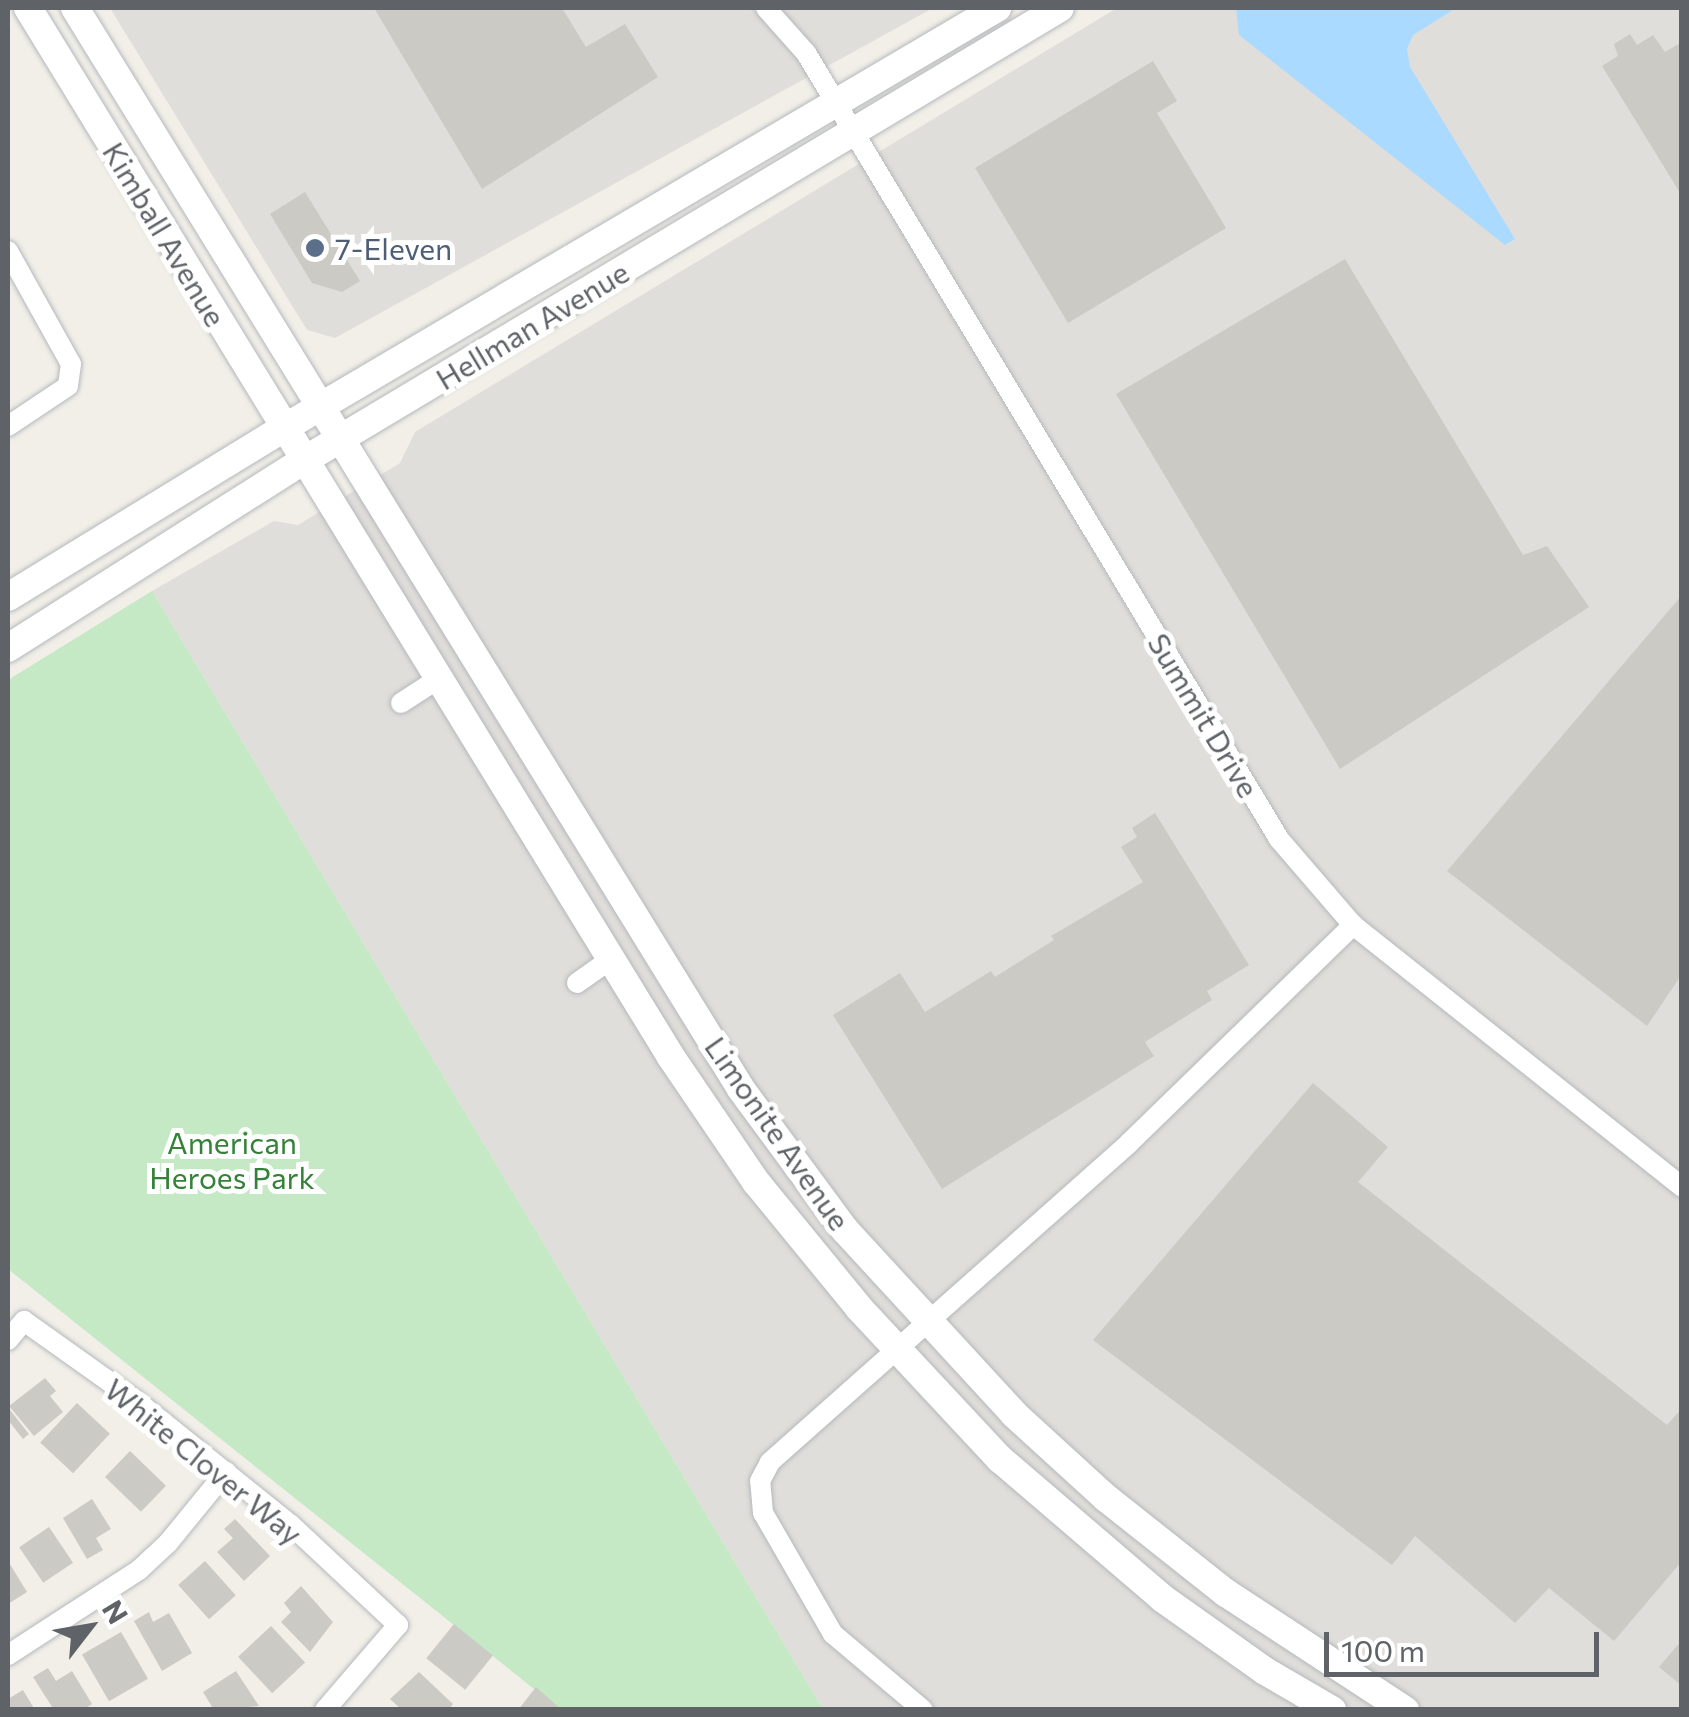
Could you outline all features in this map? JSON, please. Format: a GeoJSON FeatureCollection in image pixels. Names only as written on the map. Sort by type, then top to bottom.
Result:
{"type":"FeatureCollection","features":[{"type":"Feature","properties":{"kind":"main road","name":"Kimball Avenue"},"geometry":{"type":"LineString","coordinates":[[28,8],[303,460]]}},
{"type":"Feature","properties":{"kind":"main road","name":"Kimball Avenue"},"geometry":{"type":"LineString","coordinates":[[74,8],[321,406]]}},
{"type":"Feature","properties":{"kind":"main road","name":"Hellman Avenue"},"geometry":{"type":"LineString","coordinates":[[8,597],[284,428],[997,8]]}},
{"type":"Feature","properties":{"kind":"main road","name":"Hellman Avenue"},"geometry":{"type":"LineString","coordinates":[[8,648],[303,460],[1060,8]]}},
{"type":"Feature","properties":{"kind":"main road","name":"Limonite Avenue"},"geometry":{"type":"LineString","coordinates":[[321,406],[693,1011],[794,1163],[925,1322],[1014,1414],[1166,1549],[1405,1710]]}},
{"type":"Feature","properties":{"kind":"main road","name":"Limonite Avenue"},"geometry":{"type":"LineString","coordinates":[[303,460],[611,959],[756,1182],[896,1348],[1000,1460],[1162,1598],[1264,1671],[1332,1710]]}},
{"type":"Feature","properties":{"kind":"main road"},"geometry":{"type":"LineString","coordinates":[[611,959],[666,1011],[679,1015],[693,1011]]}},
{"type":"Feature","properties":{"kind":"street","name":"Summit Drive"},"geometry":{"type":"LineString","coordinates":[[766,8],[806,53],[1279,839],[1353,925],[1682,1188]]}},
{"type":"Feature","properties":{"kind":"street"},"geometry":{"type":"LineString","coordinates":[[8,252],[70,364],[68,386],[8,426]]}},
{"type":"Feature","properties":{"kind":"street"},"geometry":{"type":"LineString","coordinates":[[402,703],[438,679]]}},
{"type":"Feature","properties":{"kind":"street"},"geometry":{"type":"LineString","coordinates":[[923,1710],[832,1634],[763,1513],[758,1496],[760,1481],[770,1462],[1128,1143],[1353,925]]}},
{"type":"Feature","properties":{"kind":"street"},"geometry":{"type":"LineString","coordinates":[[577,983],[611,959]]}},
{"type":"Feature","properties":{"kind":"street","name":"White Clover Way"},"geometry":{"type":"LineString","coordinates":[[8,1340],[24,1320],[290,1524],[398,1625],[324,1710]]}},
{"type":"Feature","properties":{"kind":"street"},"geometry":{"type":"LineString","coordinates":[[8,1655],[107,1595],[138,1570],[168,1543],[226,1472]]}},
{"type":"Feature","properties":{"kind":"shaded area"},"geometry":{"type":"Polygon","coordinates":[[[110,8],[933,8],[335,338],[307,330],[110,8]]]}},
{"type":"Feature","properties":{"kind":"shaded area"},"geometry":{"type":"Polygon","coordinates":[[[1117,8],[1681,8],[1681,1709],[823,1709],[152,591],[274,521],[298,525],[400,463],[415,432],[1117,8]]]}},
{"type":"Feature","properties":{"kind":"green space","name":"American Heroes Park"},"geometry":{"type":"Polygon","coordinates":[[[152,591],[823,1709],[559,1709],[8,1269],[8,680],[152,591]]]}},
{"type":"Feature","properties":{"kind":"water"},"geometry":{"type":"Polygon","coordinates":[[[1236,8],[1456,8],[1413,35],[1407,49],[1410,67],[1515,239],[1505,245],[1239,35],[1236,8]]]}},
{"type":"Feature","properties":{"kind":"building"},"geometry":{"type":"Polygon","coordinates":[[[374,8],[562,8],[586,47],[625,24],[658,77],[482,189],[374,8]]]}},
{"type":"Feature","properties":{"kind":"building"},"geometry":{"type":"Polygon","coordinates":[[[1630,34],[1637,45],[1653,35],[1665,52],[1682,42],[1682,196],[1602,66],[1618,56],[1614,44],[1630,34]]]}},
{"type":"Feature","properties":{"kind":"building"},"geometry":{"type":"Polygon","coordinates":[[[1153,61],[1177,101],[1157,113],[1226,228],[1068,323],[975,168],[1153,61]]]}},
{"type":"Feature","properties":{"kind":"building","name":"7-Eleven"},"geometry":{"type":"Polygon","coordinates":[[[305,192],[360,281],[342,292],[312,283],[270,214],[305,192]]]}},
{"type":"Feature","properties":{"kind":"building"},"geometry":{"type":"Polygon","coordinates":[[[1345,259],[1523,555],[1547,546],[1589,607],[1340,769],[1116,394],[1345,259]]]}},
{"type":"Feature","properties":{"kind":"building"},"geometry":{"type":"Polygon","coordinates":[[[1682,595],[1682,974],[1647,1026],[1447,871],[1682,595]]]}},
{"type":"Feature","properties":{"kind":"building"},"geometry":{"type":"Polygon","coordinates":[[[1155,813],[1249,965],[1207,991],[1212,1000],[1145,1042],[1154,1056],[942,1189],[833,1015],[900,973],[925,1012],[991,971],[995,977],[1054,940],[1051,936],[1143,882],[1121,847],[1137,837],[1132,828],[1155,813]]]}},
{"type":"Feature","properties":{"kind":"building"},"geometry":{"type":"Polygon","coordinates":[[[1313,1083],[1388,1147],[1358,1182],[1667,1425],[1682,1408],[1682,1561],[1614,1641],[1549,1588],[1515,1623],[1415,1536],[1392,1565],[1093,1340],[1313,1083]]]}},
{"type":"Feature","properties":{"kind":"building"},"geometry":{"type":"Polygon","coordinates":[[[45,1378],[56,1391],[50,1396],[63,1412],[34,1436],[9,1406],[45,1378]]]}},
{"type":"Feature","properties":{"kind":"building"},"geometry":{"type":"Polygon","coordinates":[[[77,1403],[110,1434],[73,1473],[40,1442],[77,1403]]]}},
{"type":"Feature","properties":{"kind":"building"},"geometry":{"type":"Polygon","coordinates":[[[10,1410],[29,1434],[23,1439],[8,1420],[10,1410]]]}},
{"type":"Feature","properties":{"kind":"building"},"geometry":{"type":"Polygon","coordinates":[[[130,1451],[166,1486],[141,1512],[105,1477],[130,1451]]]}},
{"type":"Feature","properties":{"kind":"building"},"geometry":{"type":"Polygon","coordinates":[[[92,1499],[111,1529],[96,1538],[103,1550],[87,1559],[63,1518],[92,1499]]]}},
{"type":"Feature","properties":{"kind":"building"},"geometry":{"type":"Polygon","coordinates":[[[235,1519],[270,1556],[244,1581],[217,1552],[233,1538],[224,1529],[235,1519]]]}},
{"type":"Feature","properties":{"kind":"building"},"geometry":{"type":"Polygon","coordinates":[[[49,1527],[73,1563],[43,1583],[19,1547],[49,1527]]]}},
{"type":"Feature","properties":{"kind":"building"},"geometry":{"type":"Polygon","coordinates":[[[8,1561],[27,1592],[8,1604],[8,1561]]]}},
{"type":"Feature","properties":{"kind":"building"},"geometry":{"type":"Polygon","coordinates":[[[205,1561],[236,1595],[209,1619],[178,1585],[205,1561]]]}},
{"type":"Feature","properties":{"kind":"building"},"geometry":{"type":"Polygon","coordinates":[[[301,1586],[333,1622],[310,1652],[281,1622],[291,1612],[284,1603],[301,1586]]]}},
{"type":"Feature","properties":{"kind":"building"},"geometry":{"type":"Polygon","coordinates":[[[149,1612],[153,1622],[169,1613],[192,1653],[162,1671],[134,1621],[149,1612]]]}},
{"type":"Feature","properties":{"kind":"building"},"geometry":{"type":"Polygon","coordinates":[[[454,1624],[493,1655],[465,1690],[426,1658],[454,1624]]]}},
{"type":"Feature","properties":{"kind":"building"},"geometry":{"type":"Polygon","coordinates":[[[271,1626],[305,1663],[272,1693],[238,1657],[271,1626]]]}},
{"type":"Feature","properties":{"kind":"building"},"geometry":{"type":"Polygon","coordinates":[[[121,1632],[148,1679],[109,1701],[82,1654],[121,1632]]]}},
{"type":"Feature","properties":{"kind":"building"},"geometry":{"type":"Polygon","coordinates":[[[1682,1640],[1682,1686],[1659,1667],[1682,1640]]]}},
{"type":"Feature","properties":{"kind":"building"},"geometry":{"type":"Polygon","coordinates":[[[48,1668],[56,1681],[72,1671],[92,1704],[83,1710],[54,1710],[33,1677],[48,1668]]]}},
{"type":"Feature","properties":{"kind":"building"},"geometry":{"type":"Polygon","coordinates":[[[236,1671],[259,1706],[214,1710],[203,1692],[236,1671]]]}},
{"type":"Feature","properties":{"kind":"building"},"geometry":{"type":"Polygon","coordinates":[[[419,1672],[453,1704],[448,1710],[402,1710],[390,1699],[419,1672]]]}},
{"type":"Feature","properties":{"kind":"building"},"geometry":{"type":"Polygon","coordinates":[[[536,1687],[562,1710],[518,1710],[536,1687]]]}},
{"type":"Feature","properties":{"kind":"building"},"geometry":{"type":"Polygon","coordinates":[[[23,1690],[35,1710],[8,1710],[8,1699],[23,1690]]]}},
{"type":"Feature","properties":{"kind":"place","name":"7-Eleven"},"geometry":{"type":"Point","coordinates":[315,248]}}]}
